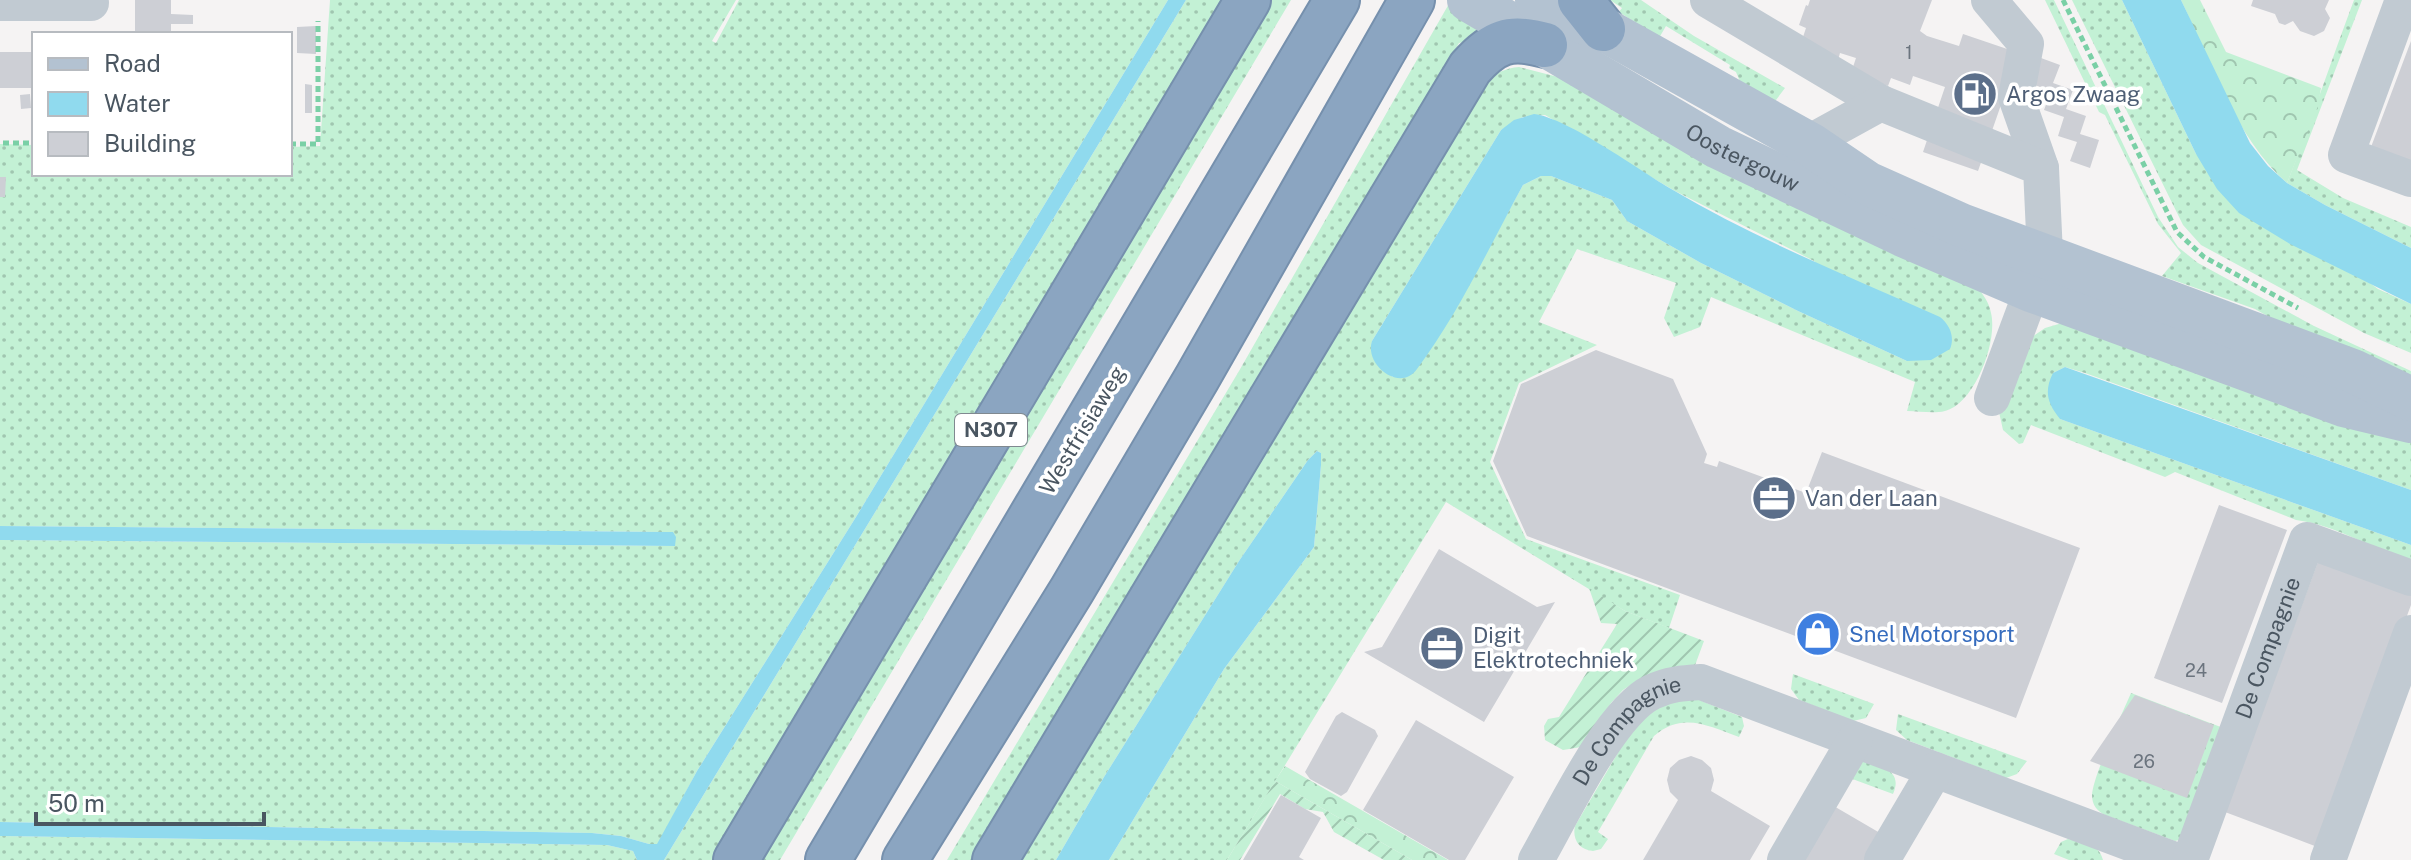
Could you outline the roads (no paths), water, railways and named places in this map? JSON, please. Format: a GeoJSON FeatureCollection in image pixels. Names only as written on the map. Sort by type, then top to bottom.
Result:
{"type":"FeatureCollection","features":[{"type":"Feature","properties":{"kind":"highway","name":"N307"},"geometry":{"type":"LineString","coordinates":[[736,860],[1248,0]]}},
{"type":"Feature","properties":{"kind":"highway","name":"Westfrisiaweg"},"geometry":{"type":"LineString","coordinates":[[828,860],[1337,0]]}},
{"type":"Feature","properties":{"kind":"highway"},"geometry":{"type":"LineString","coordinates":[[905,860],[1080,577],[1408,6]]}},
{"type":"Feature","properties":{"kind":"highway"},"geometry":{"type":"LineString","coordinates":[[995,860],[1470,68],[1487,50],[1506,41],[1520,40],[1545,45]]}},
{"type":"Feature","properties":{"kind":"main road","name":"Oostergouw"},"geometry":{"type":"LineString","coordinates":[[1469,0],[1718,147],[1903,235],[2038,272],[2353,371],[2411,399]]}},
{"type":"Feature","properties":{"kind":"main road","name":"Oostergouw"},"geometry":{"type":"LineString","coordinates":[[1537,0],[1565,16],[1592,14],[1811,145],[1867,183],[1961,225],[2038,272],[2344,405],[2411,421]]}},
{"type":"Feature","properties":{"kind":"street"},"geometry":{"type":"LineString","coordinates":[[1708,0],[1881,103],[2041,168]]}},
{"type":"Feature","properties":{"kind":"street"},"geometry":{"type":"LineString","coordinates":[[1989,0],[2026,44],[2016,97],[2041,168],[2038,272],[1992,398]]}},
{"type":"Feature","properties":{"kind":"street"},"geometry":{"type":"LineString","coordinates":[[2403,0],[2346,155],[2411,179]]}},
{"type":"Feature","properties":{"kind":"street"},"geometry":{"type":"LineString","coordinates":[[0,3],[91,3]]}},
{"type":"Feature","properties":{"kind":"street"},"geometry":{"type":"LineString","coordinates":[[1811,145],[1821,136],[1881,103]]}},
{"type":"Feature","properties":{"kind":"street","name":"De Compagnie"},"geometry":{"type":"LineString","coordinates":[[2190,860],[2307,540],[2411,578]]}},
{"type":"Feature","properties":{"kind":"street"},"geometry":{"type":"LineString","coordinates":[[2328,860],[2411,633]]}},
{"type":"Feature","properties":{"kind":"street","name":"De Compagnie"},"geometry":{"type":"LineString","coordinates":[[1536,860],[1615,724],[1635,703],[1652,692],[1678,683],[1701,682],[2175,860]]}},
{"type":"Feature","properties":{"kind":"street"},"geometry":{"type":"LineString","coordinates":[[1785,860],[1855,740]]}},
{"type":"Feature","properties":{"kind":"street"},"geometry":{"type":"LineString","coordinates":[[1882,860],[1935,770]]}},
{"type":"Feature","properties":{"kind":"water"},"geometry":{"type":"Polygon","coordinates":[[[1168,0],[1186,0],[664,860],[637,860],[633,851],[607,845],[0,836],[0,822],[592,833],[657,844],[697,771],[856,517],[1168,0]]]}},
{"type":"Feature","properties":{"kind":"water"},"geometry":{"type":"Polygon","coordinates":[[[2122,0],[2181,0],[2250,143],[2268,166],[2287,183],[2325,205],[2411,248],[2411,304],[2290,244],[2239,213],[2217,189],[2196,154],[2122,0]]]}},
{"type":"Feature","properties":{"kind":"water"},"geometry":{"type":"Polygon","coordinates":[[[1534,114],[1584,135],[1673,190],[1738,225],[1940,317],[1951,332],[1950,349],[1931,360],[1907,361],[1701,263],[1627,221],[1612,200],[1551,176],[1541,176],[1523,185],[1460,303],[1417,369],[1410,376],[1402,378],[1385,373],[1373,359],[1372,341],[1501,130],[1514,120],[1534,114]]]}},
{"type":"Feature","properties":{"kind":"water"},"geometry":{"type":"Polygon","coordinates":[[[2065,367],[2411,490],[2411,545],[2060,419],[2052,408],[2048,386],[2053,373],[2065,367]]]}},
{"type":"Feature","properties":{"kind":"water"},"geometry":{"type":"Polygon","coordinates":[[[1317,451],[1321,453],[1321,465],[1314,547],[1224,669],[1109,860],[1056,860],[1239,561],[1317,451]]]}},
{"type":"Feature","properties":{"kind":"water"},"geometry":{"type":"Polygon","coordinates":[[[0,526],[673,532],[676,537],[675,546],[0,540],[0,526]]]}},
{"type":"Feature","properties":{"kind":"place","name":"Argos Zwaag"},"geometry":{"type":"Point","coordinates":[1975,94]}},
{"type":"Feature","properties":{"kind":"place","name":"Van der Laan"},"geometry":{"type":"Point","coordinates":[1774,498]}},
{"type":"Feature","properties":{"kind":"place","name":"Snel Motorsport"},"geometry":{"type":"Point","coordinates":[1818,634]}},
{"type":"Feature","properties":{"kind":"place","name":"Digit Elektrotechniek"},"geometry":{"type":"Point","coordinates":[1442,648]}}]}
